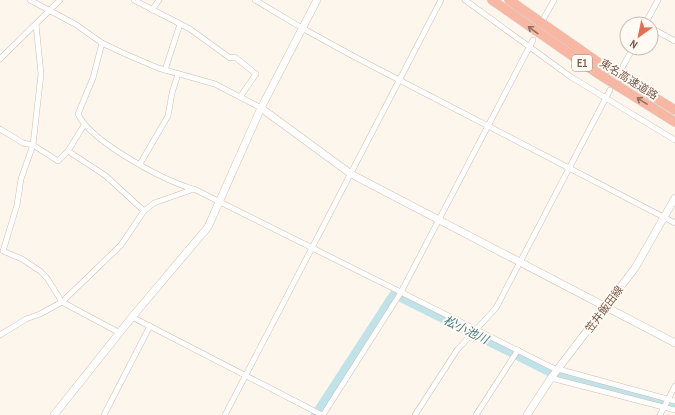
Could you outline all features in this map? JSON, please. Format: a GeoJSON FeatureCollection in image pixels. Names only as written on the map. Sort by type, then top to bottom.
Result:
{"type":"FeatureCollection","features":[{"type":"Feature","properties":{"kind":"highway","name":"東名高速道路"},"geometry":{"type":"LineString","coordinates":[[492,0],[590,69],[675,122]]}},
{"type":"Feature","properties":{"kind":"highway","name":"東名高速道路"},"geometry":{"type":"LineString","coordinates":[[510,0],[602,65],[675,110]]}},
{"type":"Feature","properties":{"kind":"street"},"geometry":{"type":"LineString","coordinates":[[30,0],[89,33],[102,43],[165,70],[209,82],[261,108],[352,174],[675,343]]}},
{"type":"Feature","properties":{"kind":"street"},"geometry":{"type":"LineString","coordinates":[[0,59],[60,0]]}},
{"type":"Feature","properties":{"kind":"street"},"geometry":{"type":"LineString","coordinates":[[134,0],[190,29],[230,58],[235,57],[256,74],[240,97]]}},
{"type":"Feature","properties":{"kind":"street"},"geometry":{"type":"LineString","coordinates":[[152,10],[159,0]]}},
{"type":"Feature","properties":{"kind":"street"},"geometry":{"type":"LineString","coordinates":[[255,0],[302,28],[399,80],[675,223]]}},
{"type":"Feature","properties":{"kind":"street"},"geometry":{"type":"LineString","coordinates":[[54,415],[132,317],[208,227],[221,202],[261,108],[317,0]]}},
{"type":"Feature","properties":{"kind":"street"},"geometry":{"type":"LineString","coordinates":[[225,415],[312,247],[352,174],[441,0]]}},
{"type":"Feature","properties":{"kind":"street"},"geometry":{"type":"LineString","coordinates":[[465,0],[529,47],[605,99],[675,140]]}},
{"type":"Feature","properties":{"kind":"street"},"geometry":{"type":"LineString","coordinates":[[544,18],[554,0]]}},
{"type":"Feature","properties":{"kind":"street"},"geometry":{"type":"LineString","coordinates":[[649,16],[658,0]]}},
{"type":"Feature","properties":{"kind":"street"},"geometry":{"type":"LineString","coordinates":[[36,24],[41,74],[33,145],[21,179],[17,205],[1,250],[22,259],[40,271],[47,278],[62,302],[120,333]]}},
{"type":"Feature","properties":{"kind":"street"},"geometry":{"type":"LineString","coordinates":[[165,70],[180,24]]}},
{"type":"Feature","properties":{"kind":"street"},"geometry":{"type":"LineString","coordinates":[[659,32],[675,41]]}},
{"type":"Feature","properties":{"kind":"street"},"geometry":{"type":"LineString","coordinates":[[132,317],[322,415],[401,293],[533,40]]}},
{"type":"Feature","properties":{"kind":"street"},"geometry":{"type":"LineString","coordinates":[[102,43],[93,78],[78,114],[84,125],[120,153],[181,185],[194,189],[221,202],[477,330],[518,351],[555,373],[675,410]]}},
{"type":"Feature","properties":{"kind":"street"},"geometry":{"type":"LineString","coordinates":[[623,66],[629,56]]}},
{"type":"Feature","properties":{"kind":"street"},"geometry":{"type":"LineString","coordinates":[[140,164],[168,116],[172,93],[178,74]]}},
{"type":"Feature","properties":{"kind":"street"},"geometry":{"type":"LineString","coordinates":[[415,415],[456,350],[477,330],[496,308],[610,90]]}},
{"type":"Feature","properties":{"kind":"street"},"geometry":{"type":"LineString","coordinates":[[0,129],[23,143],[33,145],[58,161],[68,151],[84,125]]}},
{"type":"Feature","properties":{"kind":"street"},"geometry":{"type":"LineString","coordinates":[[68,151],[106,176],[144,211]]}},
{"type":"Feature","properties":{"kind":"street"},"geometry":{"type":"LineString","coordinates":[[0,335],[26,319],[40,314],[62,302],[121,245],[144,211],[154,203],[194,189]]}},
{"type":"Feature","properties":{"kind":"street","name":"笠井飯田線"},"geometry":{"type":"LineString","coordinates":[[527,415],[555,373],[635,268],[675,198]]}},
{"type":"Feature","properties":{"kind":"street"},"geometry":{"type":"LineString","coordinates":[[104,415],[150,326]]}},
{"type":"Feature","properties":{"kind":"street"},"geometry":{"type":"LineString","coordinates":[[476,415],[518,351]]}},
{"type":"Feature","properties":{"kind":"street"},"geometry":{"type":"LineString","coordinates":[[555,373],[675,400]]}},
{"type":"Feature","properties":{"kind":"street"},"geometry":{"type":"LineString","coordinates":[[660,415],[675,386]]}},
{"type":"Feature","properties":{"kind":"waterway","name":"松小池川"},"geometry":{"type":"LineString","coordinates":[[316,415],[394,295],[397,295],[549,371],[675,405]]}}]}
